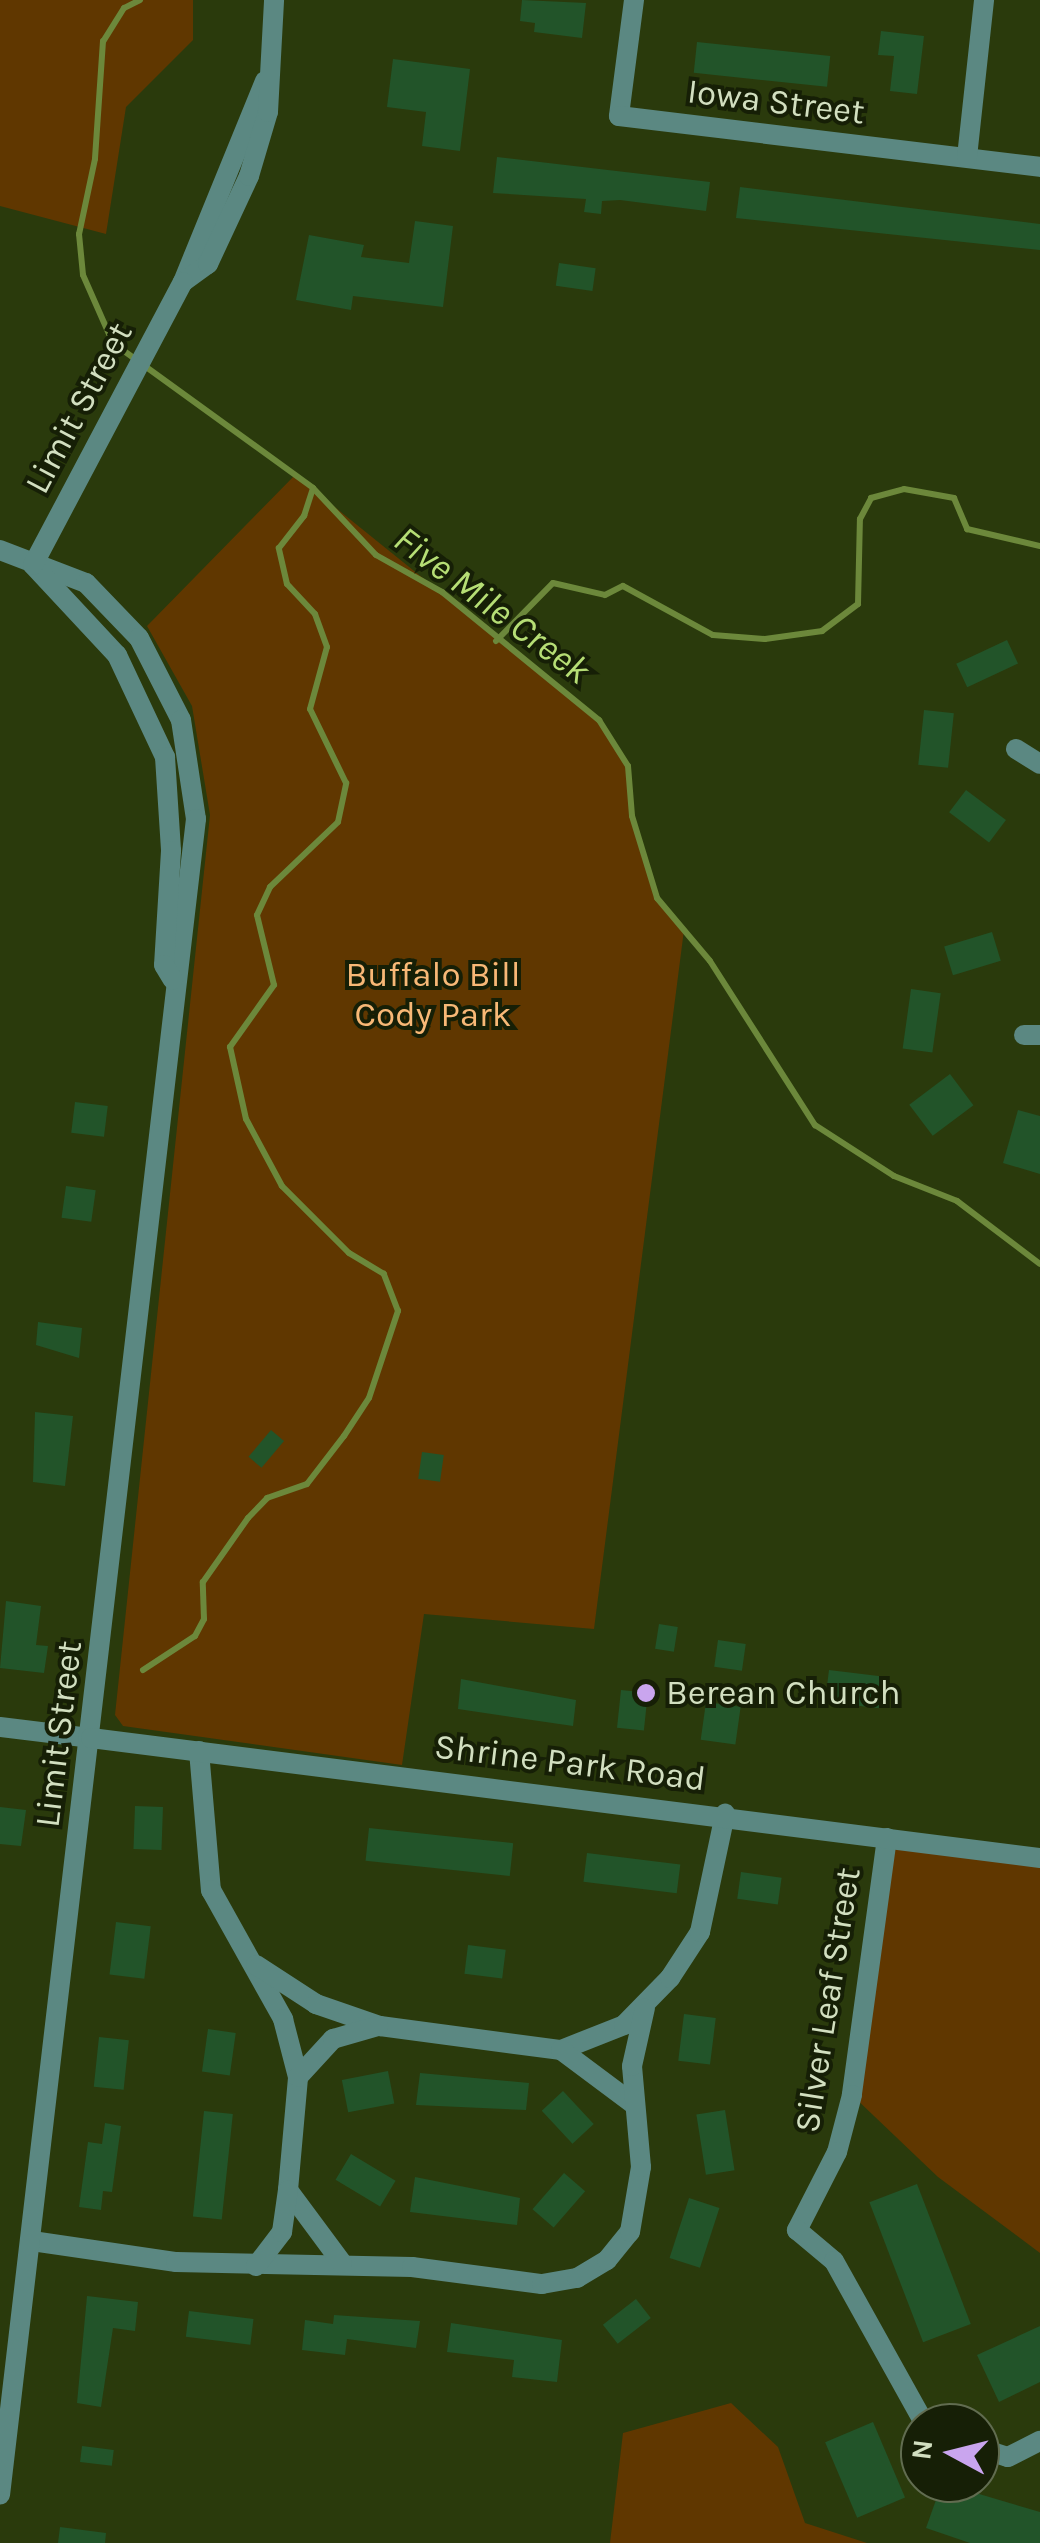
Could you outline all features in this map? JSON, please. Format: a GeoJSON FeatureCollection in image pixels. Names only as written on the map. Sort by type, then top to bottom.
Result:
{"type":"FeatureCollection","features":[{"type":"Feature","properties":{"kind":"street","name":"Limit Street"},"geometry":{"type":"LineString","coordinates":[[33,565],[183,282],[265,81],[274,0]]}},
{"type":"Feature","properties":{"kind":"street","name":"Iowa Street"},"geometry":{"type":"LineString","coordinates":[[634,0],[619,116],[1040,166]]}},
{"type":"Feature","properties":{"kind":"street"},"geometry":{"type":"LineString","coordinates":[[967,157],[984,0]]}},
{"type":"Feature","properties":{"kind":"street"},"geometry":{"type":"LineString","coordinates":[[0,550],[33,565]]}},
{"type":"Feature","properties":{"kind":"street","name":"Limit Street"},"geometry":{"type":"LineString","coordinates":[[0,2494],[91,1738],[173,980],[184,965],[194,876],[192,767],[180,720],[138,638],[103,597],[33,565]]}},
{"type":"Feature","properties":{"kind":"street","name":"Limit Street"},"geometry":{"type":"LineString","coordinates":[[33,565],[117,655],[165,757],[171,851],[164,964],[173,980]]}},
{"type":"Feature","properties":{"kind":"street"},"geometry":{"type":"LineString","coordinates":[[1016,749],[1040,764]]}},
{"type":"Feature","properties":{"kind":"street","name":"Shrine Park Road"},"geometry":{"type":"LineString","coordinates":[[0,1727],[725,1814],[1040,1858]]}},
{"type":"Feature","properties":{"kind":"street"},"geometry":{"type":"LineString","coordinates":[[199,1751],[211,1890],[236,1944],[256,1964],[316,2004],[380,2026],[561,2050],[624,2026],[644,2008],[700,1932],[725,1814]]}},
{"type":"Feature","properties":{"kind":"street","name":"Silver Leaf Street"},"geometry":{"type":"LineString","coordinates":[[887,1838],[852,2095],[837,2152],[797,2230],[834,2261],[913,2403]]}},
{"type":"Feature","properties":{"kind":"street"},"geometry":{"type":"LineString","coordinates":[[256,1964],[298,2077],[282,2232],[256,2266]]}},
{"type":"Feature","properties":{"kind":"street"},"geometry":{"type":"LineString","coordinates":[[32,2241],[256,2266],[342,2262],[542,2284],[577,2278],[607,2260],[630,2232],[641,2167],[632,2103],[644,2008]]}},
{"type":"Feature","properties":{"kind":"street"},"geometry":{"type":"LineString","coordinates":[[298,2077],[333,2039],[380,2026]]}},
{"type":"Feature","properties":{"kind":"street"},"geometry":{"type":"LineString","coordinates":[[561,2050],[632,2103]]}},
{"type":"Feature","properties":{"kind":"street"},"geometry":{"type":"LineString","coordinates":[[288,2190],[342,2262]]}},
{"type":"Feature","properties":{"kind":"street"},"geometry":{"type":"LineString","coordinates":[[1000,2454],[1008,2457],[1040,2441]]}},
{"type":"Feature","properties":{"kind":"green space"},"geometry":{"type":"Polygon","coordinates":[[[0,0],[193,0],[193,40],[126,107],[106,234],[0,206],[0,0]]]}},
{"type":"Feature","properties":{"kind":"green space","name":"Buffalo Bill Cody Park"},"geometry":{"type":"Polygon","coordinates":[[[295,475],[599,720],[628,766],[632,816],[657,898],[684,930],[594,1629],[424,1614],[402,1765],[123,1726],[115,1715],[210,815],[192,706],[147,626],[295,475]]]}},
{"type":"Feature","properties":{"kind":"green space"},"geometry":{"type":"Polygon","coordinates":[[[887,1838],[1040,1856],[1040,2253],[938,2177],[852,2095],[887,1838]]]}},
{"type":"Feature","properties":{"kind":"green space"},"geometry":{"type":"Polygon","coordinates":[[[731,2403],[778,2447],[805,2523],[867,2543],[610,2543],[623,2433],[731,2403]]]}},
{"type":"Feature","properties":{"kind":"building"},"geometry":{"type":"Polygon","coordinates":[[[522,0],[586,3],[582,38],[534,32],[535,23],[520,21],[522,0]]]}},
{"type":"Feature","properties":{"kind":"building"},"geometry":{"type":"Polygon","coordinates":[[[881,31],[924,36],[917,94],[890,91],[894,56],[878,55],[881,31]]]}},
{"type":"Feature","properties":{"kind":"building"},"geometry":{"type":"Polygon","coordinates":[[[697,42],[830,56],[827,87],[694,73],[697,42]]]}},
{"type":"Feature","properties":{"kind":"building"},"geometry":{"type":"Polygon","coordinates":[[[393,59],[470,69],[460,151],[422,146],[426,112],[387,107],[393,59]]]}},
{"type":"Feature","properties":{"kind":"building"},"geometry":{"type":"Polygon","coordinates":[[[497,157],[710,182],[706,211],[620,200],[602,201],[601,214],[584,212],[586,199],[493,193],[497,157]]]}},
{"type":"Feature","properties":{"kind":"building"},"geometry":{"type":"Polygon","coordinates":[[[740,187],[1040,224],[1040,250],[736,218],[740,187]]]}},
{"type":"Feature","properties":{"kind":"building"},"geometry":{"type":"Polygon","coordinates":[[[415,221],[453,226],[443,307],[353,296],[351,310],[296,300],[309,235],[364,245],[361,257],[409,263],[415,221]]]}},
{"type":"Feature","properties":{"kind":"building"},"geometry":{"type":"Polygon","coordinates":[[[559,263],[596,268],[592,291],[556,286],[559,263]]]}},
{"type":"Feature","properties":{"kind":"building"},"geometry":{"type":"Polygon","coordinates":[[[1007,640],[1018,664],[967,687],[956,664],[1007,640]]]}},
{"type":"Feature","properties":{"kind":"building"},"geometry":{"type":"Polygon","coordinates":[[[924,710],[954,713],[948,768],[918,765],[924,710]]]}},
{"type":"Feature","properties":{"kind":"building"},"geometry":{"type":"Polygon","coordinates":[[[966,790],[1006,820],[989,842],[949,812],[966,790]]]}},
{"type":"Feature","properties":{"kind":"building"},"geometry":{"type":"Polygon","coordinates":[[[992,932],[1001,961],[953,975],[944,947],[992,932]]]}},
{"type":"Feature","properties":{"kind":"building"},"geometry":{"type":"Polygon","coordinates":[[[911,989],[941,993],[932,1053],[903,1048],[911,989]]]}},
{"type":"Feature","properties":{"kind":"building"},"geometry":{"type":"Polygon","coordinates":[[[950,1074],[973,1105],[933,1136],[909,1105],[950,1074]]]}},
{"type":"Feature","properties":{"kind":"building"},"geometry":{"type":"Polygon","coordinates":[[[75,1102],[108,1106],[104,1137],[71,1133],[75,1102]]]}},
{"type":"Feature","properties":{"kind":"building"},"geometry":{"type":"Polygon","coordinates":[[[1018,1110],[1040,1116],[1040,1174],[1003,1163],[1018,1110]]]}},
{"type":"Feature","properties":{"kind":"building"},"geometry":{"type":"Polygon","coordinates":[[[66,1186],[96,1190],[91,1222],[62,1218],[66,1186]]]}},
{"type":"Feature","properties":{"kind":"building"},"geometry":{"type":"Polygon","coordinates":[[[38,1322],[82,1328],[79,1358],[36,1345],[38,1322]]]}},
{"type":"Feature","properties":{"kind":"building"},"geometry":{"type":"Polygon","coordinates":[[[35,1412],[73,1416],[65,1486],[33,1482],[35,1412]]]}},
{"type":"Feature","properties":{"kind":"building"},"geometry":{"type":"Polygon","coordinates":[[[271,1430],[284,1441],[262,1468],[249,1457],[271,1430]]]}},
{"type":"Feature","properties":{"kind":"building"},"geometry":{"type":"Polygon","coordinates":[[[422,1452],[444,1455],[440,1482],[418,1479],[422,1452]]]}},
{"type":"Feature","properties":{"kind":"building"},"geometry":{"type":"Polygon","coordinates":[[[6,1601],[41,1606],[36,1645],[48,1646],[44,1673],[0,1668],[6,1601]]]}},
{"type":"Feature","properties":{"kind":"building"},"geometry":{"type":"Polygon","coordinates":[[[659,1624],[678,1627],[674,1652],[655,1649],[659,1624]]]}},
{"type":"Feature","properties":{"kind":"building"},"geometry":{"type":"Polygon","coordinates":[[[718,1640],[746,1644],[742,1671],[714,1667],[718,1640]]]}},
{"type":"Feature","properties":{"kind":"building"},"geometry":{"type":"Polygon","coordinates":[[[829,1670],[883,1677],[879,1708],[825,1702],[829,1670]]]}},
{"type":"Feature","properties":{"kind":"building"},"geometry":{"type":"Polygon","coordinates":[[[461,1679],[576,1700],[573,1726],[458,1709],[461,1679]]]}},
{"type":"Feature","properties":{"kind":"building"},"geometry":{"type":"Polygon","coordinates":[[[621,1690],[648,1693],[644,1731],[617,1728],[621,1690]]]}},
{"type":"Feature","properties":{"kind":"building"},"geometry":{"type":"Polygon","coordinates":[[[706,1702],[741,1707],[735,1745],[701,1740],[706,1702]]]}},
{"type":"Feature","properties":{"kind":"building"},"geometry":{"type":"Polygon","coordinates":[[[135,1806],[163,1807],[161,1850],[133,1849],[135,1806]]]}},
{"type":"Feature","properties":{"kind":"building"},"geometry":{"type":"Polygon","coordinates":[[[0,1807],[26,1810],[21,1846],[0,1844],[0,1807]]]}},
{"type":"Feature","properties":{"kind":"building"},"geometry":{"type":"Polygon","coordinates":[[[369,1828],[513,1843],[510,1876],[366,1861],[369,1828]]]}},
{"type":"Feature","properties":{"kind":"building"},"geometry":{"type":"Polygon","coordinates":[[[587,1853],[680,1864],[677,1893],[583,1882],[587,1853]]]}},
{"type":"Feature","properties":{"kind":"building"},"geometry":{"type":"Polygon","coordinates":[[[741,1872],[782,1878],[778,1904],[737,1899],[741,1872]]]}},
{"type":"Feature","properties":{"kind":"building"},"geometry":{"type":"Polygon","coordinates":[[[116,1922],[151,1926],[144,1979],[110,1975],[116,1922]]]}},
{"type":"Feature","properties":{"kind":"building"},"geometry":{"type":"Polygon","coordinates":[[[468,1945],[506,1950],[502,1978],[464,1974],[468,1945]]]}},
{"type":"Feature","properties":{"kind":"building"},"geometry":{"type":"Polygon","coordinates":[[[684,2014],[716,2018],[710,2065],[678,2061],[684,2014]]]}},
{"type":"Feature","properties":{"kind":"building"},"geometry":{"type":"Polygon","coordinates":[[[208,2029],[236,2033],[230,2075],[202,2072],[208,2029]]]}},
{"type":"Feature","properties":{"kind":"building"},"geometry":{"type":"Polygon","coordinates":[[[99,2037],[129,2040],[124,2090],[94,2087],[99,2037]]]}},
{"type":"Feature","properties":{"kind":"building"},"geometry":{"type":"Polygon","coordinates":[[[388,2071],[394,2103],[348,2112],[342,2080],[388,2071]]]}},
{"type":"Feature","properties":{"kind":"building"},"geometry":{"type":"Polygon","coordinates":[[[420,2073],[529,2083],[526,2110],[416,2105],[420,2073]]]}},
{"type":"Feature","properties":{"kind":"building"},"geometry":{"type":"Polygon","coordinates":[[[563,2091],[594,2124],[572,2144],[542,2111],[563,2091]]]}},
{"type":"Feature","properties":{"kind":"building"},"geometry":{"type":"Polygon","coordinates":[[[725,2110],[735,2170],[706,2175],[696,2115],[725,2110]]]}},
{"type":"Feature","properties":{"kind":"building"},"geometry":{"type":"Polygon","coordinates":[[[204,2111],[233,2114],[222,2219],[193,2216],[204,2111]]]}},
{"type":"Feature","properties":{"kind":"building"},"geometry":{"type":"Polygon","coordinates":[[[105,2123],[121,2126],[112,2192],[103,2191],[101,2210],[79,2207],[88,2142],[102,2144],[105,2123]]]}},
{"type":"Feature","properties":{"kind":"building"},"geometry":{"type":"Polygon","coordinates":[[[351,2154],[396,2181],[380,2206],[336,2180],[351,2154]]]}},
{"type":"Feature","properties":{"kind":"building"},"geometry":{"type":"Polygon","coordinates":[[[564,2173],[585,2191],[554,2228],[533,2209],[564,2173]]]}},
{"type":"Feature","properties":{"kind":"building"},"geometry":{"type":"Polygon","coordinates":[[[415,2177],[520,2198],[517,2225],[410,2212],[415,2177]]]}},
{"type":"Feature","properties":{"kind":"building"},"geometry":{"type":"Polygon","coordinates":[[[917,2184],[971,2324],[923,2342],[869,2202],[917,2184]]]}},
{"type":"Feature","properties":{"kind":"building"},"geometry":{"type":"Polygon","coordinates":[[[689,2198],[719,2208],[700,2268],[670,2258],[689,2198]]]}},
{"type":"Feature","properties":{"kind":"building"},"geometry":{"type":"Polygon","coordinates":[[[87,2296],[138,2302],[135,2331],[113,2328],[101,2407],[77,2403],[87,2296]]]}},
{"type":"Feature","properties":{"kind":"building"},"geometry":{"type":"Polygon","coordinates":[[[636,2299],[651,2318],[618,2344],[603,2325],[636,2299]]]}},
{"type":"Feature","properties":{"kind":"building"},"geometry":{"type":"Polygon","coordinates":[[[189,2311],[254,2319],[250,2345],[186,2337],[189,2311]]]}},
{"type":"Feature","properties":{"kind":"building"},"geometry":{"type":"Polygon","coordinates":[[[334,2315],[420,2321],[416,2348],[347,2339],[345,2355],[302,2350],[305,2320],[333,2324],[334,2315]]]}},
{"type":"Feature","properties":{"kind":"building"},"geometry":{"type":"Polygon","coordinates":[[[451,2323],[562,2340],[557,2382],[512,2377],[514,2360],[447,2352],[451,2323]]]}},
{"type":"Feature","properties":{"kind":"building"},"geometry":{"type":"Polygon","coordinates":[[[1040,2326],[1040,2382],[999,2402],[977,2355],[1040,2326]]]}},
{"type":"Feature","properties":{"kind":"building"},"geometry":{"type":"Polygon","coordinates":[[[873,2422],[900,2486],[900,2500],[857,2518],[825,2442],[873,2422]]]}},
{"type":"Feature","properties":{"kind":"building"},"geometry":{"type":"Polygon","coordinates":[[[82,2446],[114,2450],[112,2466],[80,2462],[82,2446]]]}},
{"type":"Feature","properties":{"kind":"building"},"geometry":{"type":"Polygon","coordinates":[[[1000,2500],[1040,2512],[1040,2543],[970,2543],[926,2528],[935,2503],[1000,2500]]]}},
{"type":"Feature","properties":{"kind":"building"},"geometry":{"type":"Polygon","coordinates":[[[60,2527],[106,2533],[105,2543],[58,2543],[60,2527]]]}},
{"type":"Feature","properties":{"kind":"waterway","name":"Five Mile Creek"},"geometry":{"type":"LineString","coordinates":[[140,0],[124,8],[103,41],[95,159],[79,234],[83,275],[113,343],[313,488],[376,555],[442,592],[599,720],[628,766],[632,816],[657,898],[710,961],[815,1125],[894,1176],[957,1201],[1040,1264]]}},
{"type":"Feature","properties":{"kind":"waterway"},"geometry":{"type":"LineString","coordinates":[[143,1670],[195,1636],[204,1619],[203,1582],[248,1518],[267,1498],[307,1484],[344,1436],[369,1398],[398,1311],[384,1274],[349,1253],[282,1186],[246,1119],[230,1047],[274,985],[257,915],[270,887],[338,822],[346,783],[310,709],[327,647],[315,614],[287,584],[279,548],[304,516],[313,488]]}},
{"type":"Feature","properties":{"kind":"waterway"},"geometry":{"type":"LineString","coordinates":[[496,641],[553,583],[605,595],[623,586],[713,635],[765,639],[822,631],[858,604],[860,519],[871,498],[904,489],[954,498],[967,529],[1040,546]]}},
{"type":"Feature","properties":{"kind":"place","name":"Berean Church"},"geometry":{"type":"Point","coordinates":[646,1693]}}]}
